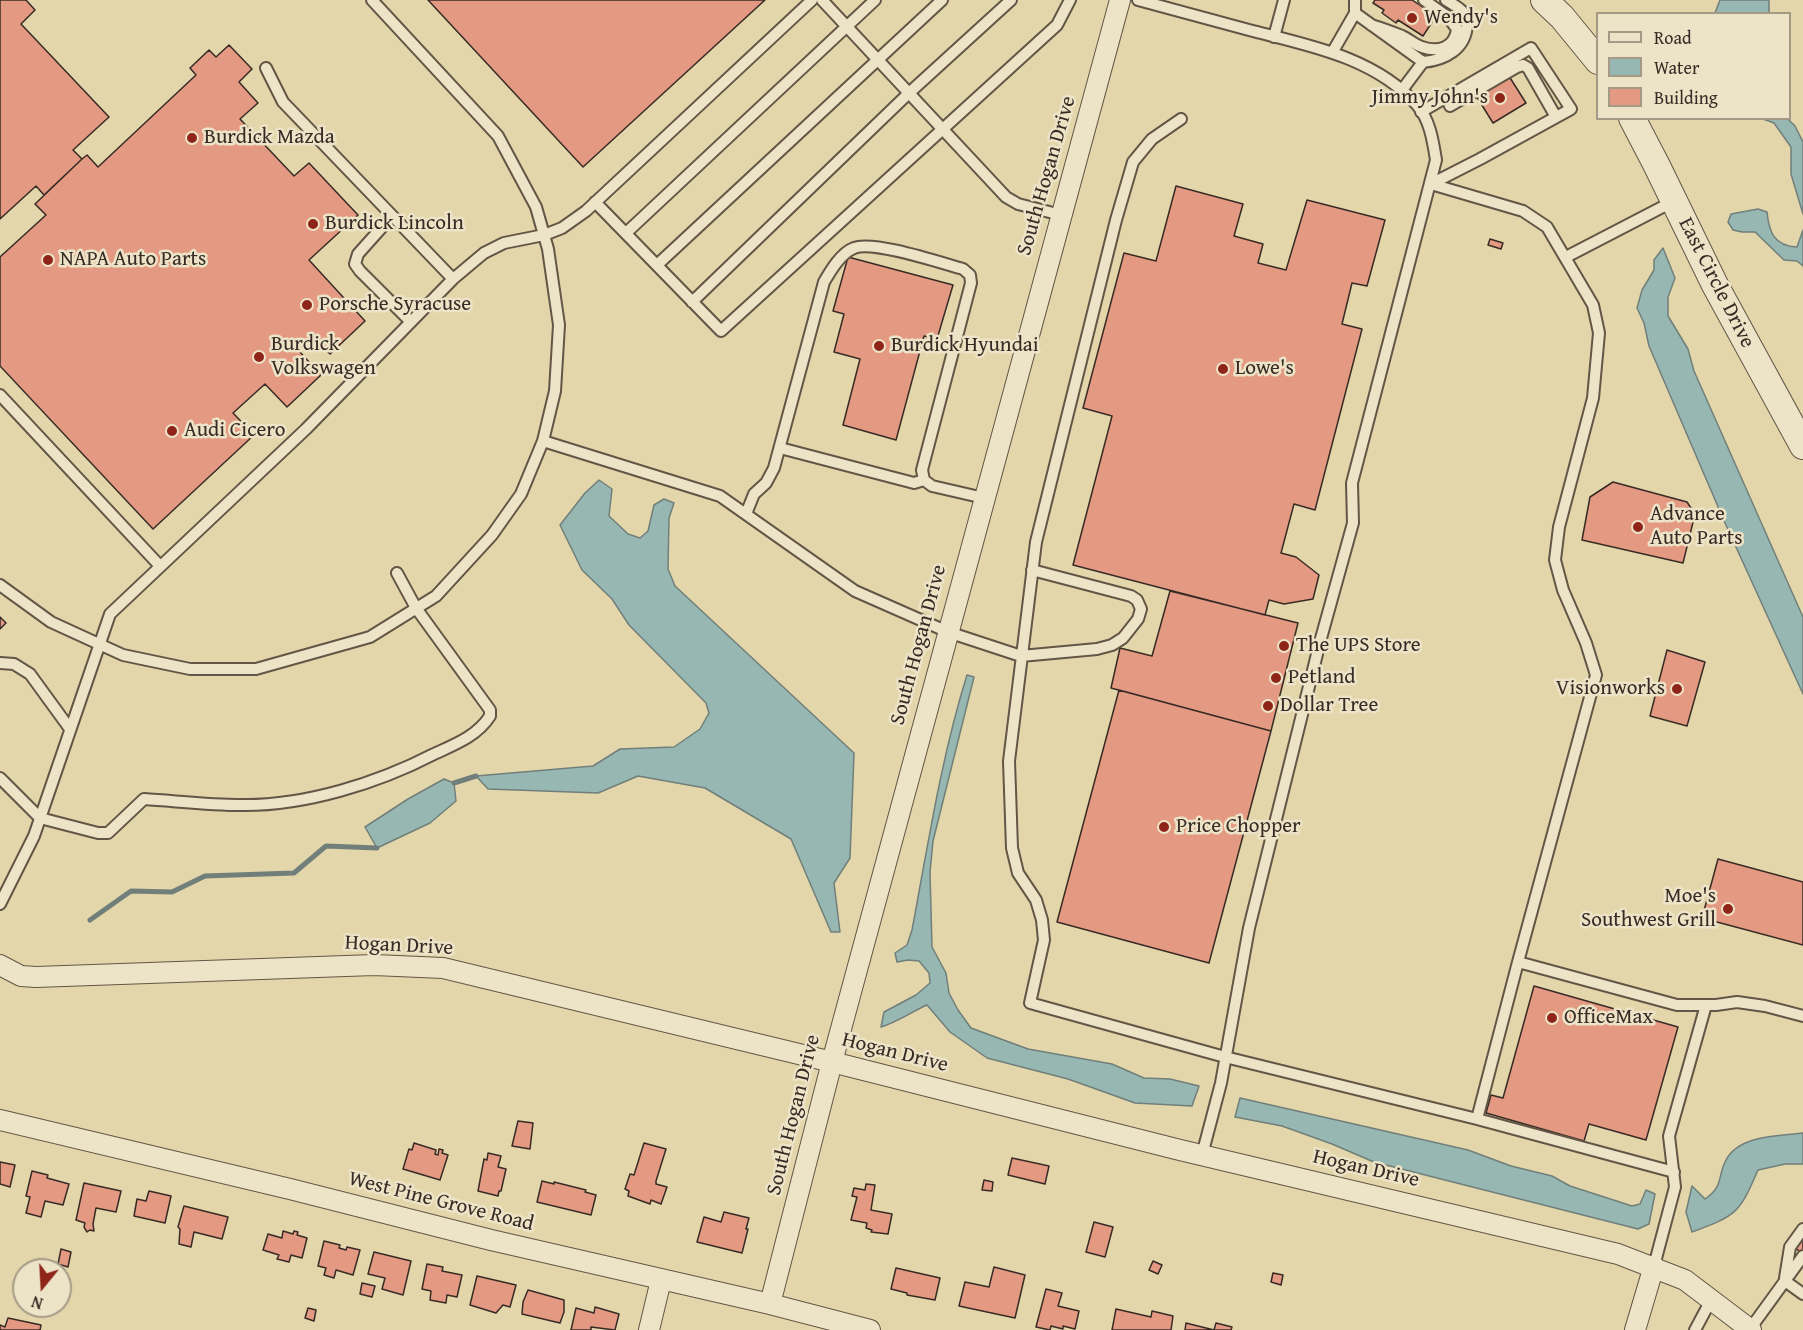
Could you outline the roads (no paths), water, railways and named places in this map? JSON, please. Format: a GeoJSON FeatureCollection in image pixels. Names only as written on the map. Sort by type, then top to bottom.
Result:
{"type":"FeatureCollection","features":[{"type":"Feature","properties":{"kind":"street","name":"South Hogan Drive"},"geometry":{"type":"LineString","coordinates":[[770,1304],[832,1062],[1120,0]]}},
{"type":"Feature","properties":{"kind":"street"},"geometry":{"type":"LineString","coordinates":[[1544,0],[1562,17],[1596,59]]}},
{"type":"Feature","properties":{"kind":"street","name":"East Circle Drive"},"geometry":{"type":"LineString","coordinates":[[1633,120],[1715,285],[1803,446]]}},
{"type":"Feature","properties":{"kind":"street","name":"Hogan Drive"},"geometry":{"type":"LineString","coordinates":[[0,965],[21,976],[36,977],[374,965],[443,968],[1202,1155],[1618,1254],[1654,1266],[1685,1280],[1750,1330]]}},
{"type":"Feature","properties":{"kind":"street","name":"West Pine Grove Road"},"geometry":{"type":"LineString","coordinates":[[0,1120],[661,1280],[770,1304],[870,1330]]}},
{"type":"Feature","properties":{"kind":"street"},"geometry":{"type":"LineString","coordinates":[[1635,1330],[1654,1266]]}},
{"type":"Feature","properties":{"kind":"street"},"geometry":{"type":"LineString","coordinates":[[649,1330],[661,1280]]}},
{"type":"Feature","properties":{"kind":"lane"},"geometry":{"type":"LineString","coordinates":[[0,585],[51,622],[123,655],[190,669],[256,669],[370,637],[436,596],[492,535],[521,494],[543,441],[555,391],[559,325],[548,249],[536,207],[498,136],[372,0]]}},
{"type":"Feature","properties":{"kind":"lane"},"geometry":{"type":"LineString","coordinates":[[1,898],[34,836],[110,614],[306,429],[453,279],[484,253],[504,243],[544,235],[562,228],[596,202],[812,0]]}},
{"type":"Feature","properties":{"kind":"lane"},"geometry":{"type":"LineString","coordinates":[[822,0],[1006,196],[1018,204],[1061,214]]}},
{"type":"Feature","properties":{"kind":"lane"},"geometry":{"type":"LineString","coordinates":[[626,233],[875,0]]}},
{"type":"Feature","properties":{"kind":"lane"},"geometry":{"type":"LineString","coordinates":[[657,265],[942,0]]}},
{"type":"Feature","properties":{"kind":"lane"},"geometry":{"type":"LineString","coordinates":[[692,302],[909,93],[1011,0]]}},
{"type":"Feature","properties":{"kind":"lane"},"geometry":{"type":"LineString","coordinates":[[596,202],[721,332],[1057,25],[1070,0]]}},
{"type":"Feature","properties":{"kind":"lane"},"geometry":{"type":"LineString","coordinates":[[1138,0],[1332,53],[1367,67],[1402,90],[1421,112],[1432,135],[1436,160],[1352,483],[1353,523],[1320,642],[1249,928],[1221,1083],[1202,1155]]}},
{"type":"Feature","properties":{"kind":"lane"},"geometry":{"type":"LineString","coordinates":[[1274,37],[1284,0]]}},
{"type":"Feature","properties":{"kind":"lane"},"geometry":{"type":"LineString","coordinates":[[1332,53],[1355,13],[1355,0]]}},
{"type":"Feature","properties":{"kind":"lane"},"geometry":{"type":"LineString","coordinates":[[1371,25],[1404,37],[1421,47],[1433,50],[1450,45],[1456,38],[1457,29],[1448,17],[1424,0]]}},
{"type":"Feature","properties":{"kind":"lane"},"geometry":{"type":"LineString","coordinates":[[1402,90],[1424,62],[1444,58],[1455,51],[1466,35],[1467,18],[1461,10],[1446,0]]}},
{"type":"Feature","properties":{"kind":"lane"},"geometry":{"type":"LineString","coordinates":[[1355,13],[1424,62]]}},
{"type":"Feature","properties":{"kind":"lane"},"geometry":{"type":"LineString","coordinates":[[1421,112],[1531,48],[1571,109],[1431,184]]}},
{"type":"Feature","properties":{"kind":"lane"},"geometry":{"type":"LineString","coordinates":[[1450,106],[1517,66],[1523,65],[1528,68],[1556,117]]}},
{"type":"Feature","properties":{"kind":"lane"},"geometry":{"type":"LineString","coordinates":[[266,68],[283,102],[453,279]]}},
{"type":"Feature","properties":{"kind":"lane"},"geometry":{"type":"LineString","coordinates":[[1181,119],[1152,139],[1133,162],[1116,220],[1036,543],[1009,762],[1012,848],[1018,873],[1036,900],[1042,920],[1044,940],[1030,1003],[1225,1057],[1477,1119],[1674,1172]]}},
{"type":"Feature","properties":{"kind":"lane"},"geometry":{"type":"LineString","coordinates":[[1431,184],[1523,211],[1547,227],[1593,305],[1599,333],[1593,398],[1559,527],[1555,560],[1563,590],[1586,643],[1596,675],[1477,1119]]}},
{"type":"Feature","properties":{"kind":"lane"},"geometry":{"type":"LineString","coordinates":[[1566,257],[1674,201]]}},
{"type":"Feature","properties":{"kind":"lane"},"geometry":{"type":"LineString","coordinates":[[392,216],[358,254],[356,264],[360,271],[411,322]]}},
{"type":"Feature","properties":{"kind":"lane"},"geometry":{"type":"LineString","coordinates":[[746,514],[754,494],[766,483],[774,468],[824,282],[834,265],[853,248],[870,245],[963,269],[970,275],[971,283],[922,470],[924,480],[932,486],[984,498]]}},
{"type":"Feature","properties":{"kind":"lane"},"geometry":{"type":"LineString","coordinates":[[0,395],[160,566]]}},
{"type":"Feature","properties":{"kind":"lane"},"geometry":{"type":"LineString","coordinates":[[543,441],[720,496],[855,591],[948,632],[1021,656],[1097,649],[1112,645],[1123,638],[1138,619],[1141,609],[1137,600],[1131,596],[1032,570]]}},
{"type":"Feature","properties":{"kind":"lane"},"geometry":{"type":"LineString","coordinates":[[780,448],[914,483],[924,480]]}},
{"type":"Feature","properties":{"kind":"lane"},"geometry":{"type":"LineString","coordinates":[[0,778],[40,818],[98,833],[108,833],[144,799],[242,806],[308,799],[400,772],[482,728],[490,716],[490,710],[416,608],[397,573]]}},
{"type":"Feature","properties":{"kind":"lane"},"geometry":{"type":"LineString","coordinates":[[0,663],[14,664],[30,674],[70,729]]}},
{"type":"Feature","properties":{"kind":"lane"},"geometry":{"type":"LineString","coordinates":[[1518,962],[1677,1005],[1737,1002],[1765,1006],[1803,1016]]}},
{"type":"Feature","properties":{"kind":"lane"},"geometry":{"type":"LineString","coordinates":[[1654,1266],[1675,1187],[1669,1136],[1706,1005]]}},
{"type":"Feature","properties":{"kind":"lane"},"geometry":{"type":"LineString","coordinates":[[1785,1281],[1790,1247],[1803,1229]]}},
{"type":"Feature","properties":{"kind":"lane"},"geometry":{"type":"LineString","coordinates":[[1750,1330],[1803,1256]]}},
{"type":"Feature","properties":{"kind":"lane"},"geometry":{"type":"LineString","coordinates":[[1785,1281],[1803,1294]]}},
{"type":"Feature","properties":{"kind":"lane"},"geometry":{"type":"LineString","coordinates":[[1695,1330],[1711,1300]]}},
{"type":"Feature","properties":{"kind":"water"},"geometry":{"type":"Polygon","coordinates":[[[1720,0],[1769,0],[1769,12],[1715,12],[1720,0]]]}},
{"type":"Feature","properties":{"kind":"water"},"geometry":{"type":"Polygon","coordinates":[[[1766,120],[1789,120],[1795,126],[1803,142],[1803,214],[1791,174],[1791,147],[1774,123],[1766,120]]]}},
{"type":"Feature","properties":{"kind":"water"},"geometry":{"type":"Polygon","coordinates":[[[1758,209],[1767,212],[1771,232],[1783,244],[1797,247],[1803,230],[1803,266],[1797,261],[1784,260],[1755,232],[1733,230],[1728,222],[1731,214],[1758,209]]]}},
{"type":"Feature","properties":{"kind":"water"},"geometry":{"type":"Polygon","coordinates":[[[1663,248],[1675,278],[1668,297],[1668,316],[1688,349],[1694,371],[1803,617],[1803,694],[1725,523],[1649,346],[1644,323],[1637,308],[1642,290],[1654,270],[1654,260],[1663,248]]]}},
{"type":"Feature","properties":{"kind":"water"},"geometry":{"type":"Polygon","coordinates":[[[599,480],[612,489],[609,516],[628,534],[640,538],[648,531],[654,505],[664,499],[674,503],[669,518],[668,569],[675,586],[854,753],[850,858],[834,883],[840,932],[831,932],[791,839],[705,788],[638,776],[598,793],[488,789],[476,776],[593,766],[620,749],[674,747],[700,729],[709,713],[706,703],[629,625],[612,599],[582,570],[560,525],[585,493],[599,480]]]}},
{"type":"Feature","properties":{"kind":"water"},"geometry":{"type":"Polygon","coordinates":[[[967,675],[974,677],[933,841],[930,872],[932,947],[946,973],[949,993],[971,1028],[1028,1049],[1112,1064],[1144,1078],[1170,1079],[1199,1086],[1192,1106],[1135,1103],[1068,1079],[987,1058],[950,1032],[927,1005],[881,1027],[884,1012],[916,995],[930,983],[929,973],[919,961],[897,962],[895,953],[907,945],[912,930],[942,770],[967,675]]]}},
{"type":"Feature","properties":{"kind":"water"},"geometry":{"type":"Polygon","coordinates":[[[444,779],[454,783],[456,801],[430,823],[377,848],[365,827],[444,779]]]}},
{"type":"Feature","properties":{"kind":"water"},"geometry":{"type":"Polygon","coordinates":[[[1240,1098],[1468,1150],[1511,1166],[1552,1176],[1570,1186],[1632,1206],[1640,1204],[1646,1190],[1655,1194],[1649,1224],[1638,1229],[1374,1162],[1282,1126],[1235,1117],[1240,1098]]]}},
{"type":"Feature","properties":{"kind":"water"},"geometry":{"type":"Polygon","coordinates":[[[1803,1133],[1803,1164],[1785,1164],[1758,1170],[1746,1196],[1735,1211],[1728,1217],[1692,1232],[1686,1212],[1692,1186],[1705,1199],[1718,1185],[1726,1160],[1740,1146],[1760,1138],[1803,1133]]]}},
{"type":"Feature","properties":{"kind":"waterway"},"geometry":{"type":"LineString","coordinates":[[454,783],[476,776]]}},
{"type":"Feature","properties":{"kind":"waterway"},"geometry":{"type":"LineString","coordinates":[[90,920],[131,891],[172,892],[205,876],[294,873],[326,846],[377,848]]}},
{"type":"Feature","properties":{"kind":"place","name":"Wendy's"},"geometry":{"type":"Point","coordinates":[1412,18]}},
{"type":"Feature","properties":{"kind":"place","name":"Jimmy John's"},"geometry":{"type":"Point","coordinates":[1500,98]}},
{"type":"Feature","properties":{"kind":"place","name":"Burdick Mazda"},"geometry":{"type":"Point","coordinates":[192,138]}},
{"type":"Feature","properties":{"kind":"place","name":"Burdick Lincoln"},"geometry":{"type":"Point","coordinates":[313,224]}},
{"type":"Feature","properties":{"kind":"place","name":"NAPA Auto Parts"},"geometry":{"type":"Point","coordinates":[48,260]}},
{"type":"Feature","properties":{"kind":"place","name":"Porsche Syracuse"},"geometry":{"type":"Point","coordinates":[307,305]}},
{"type":"Feature","properties":{"kind":"place","name":"Burdick Hyundai"},"geometry":{"type":"Point","coordinates":[879,346]}},
{"type":"Feature","properties":{"kind":"place","name":"Burdick Volkswagen"},"geometry":{"type":"Point","coordinates":[259,357]}},
{"type":"Feature","properties":{"kind":"place","name":"Lowe's"},"geometry":{"type":"Point","coordinates":[1223,369]}},
{"type":"Feature","properties":{"kind":"place","name":"Audi Cicero"},"geometry":{"type":"Point","coordinates":[172,431]}},
{"type":"Feature","properties":{"kind":"place","name":"Advance Auto Parts"},"geometry":{"type":"Point","coordinates":[1638,527]}},
{"type":"Feature","properties":{"kind":"place","name":"The UPS Store"},"geometry":{"type":"Point","coordinates":[1284,646]}},
{"type":"Feature","properties":{"kind":"place","name":"Petland"},"geometry":{"type":"Point","coordinates":[1276,678]}},
{"type":"Feature","properties":{"kind":"place","name":"Visionworks"},"geometry":{"type":"Point","coordinates":[1677,689]}},
{"type":"Feature","properties":{"kind":"place","name":"Dollar Tree"},"geometry":{"type":"Point","coordinates":[1268,706]}},
{"type":"Feature","properties":{"kind":"place","name":"Price Chopper"},"geometry":{"type":"Point","coordinates":[1164,827]}},
{"type":"Feature","properties":{"kind":"place","name":"Moe's Southwest Grill"},"geometry":{"type":"Point","coordinates":[1728,909]}},
{"type":"Feature","properties":{"kind":"place","name":"OfficeMax"},"geometry":{"type":"Point","coordinates":[1552,1018]}}]}
